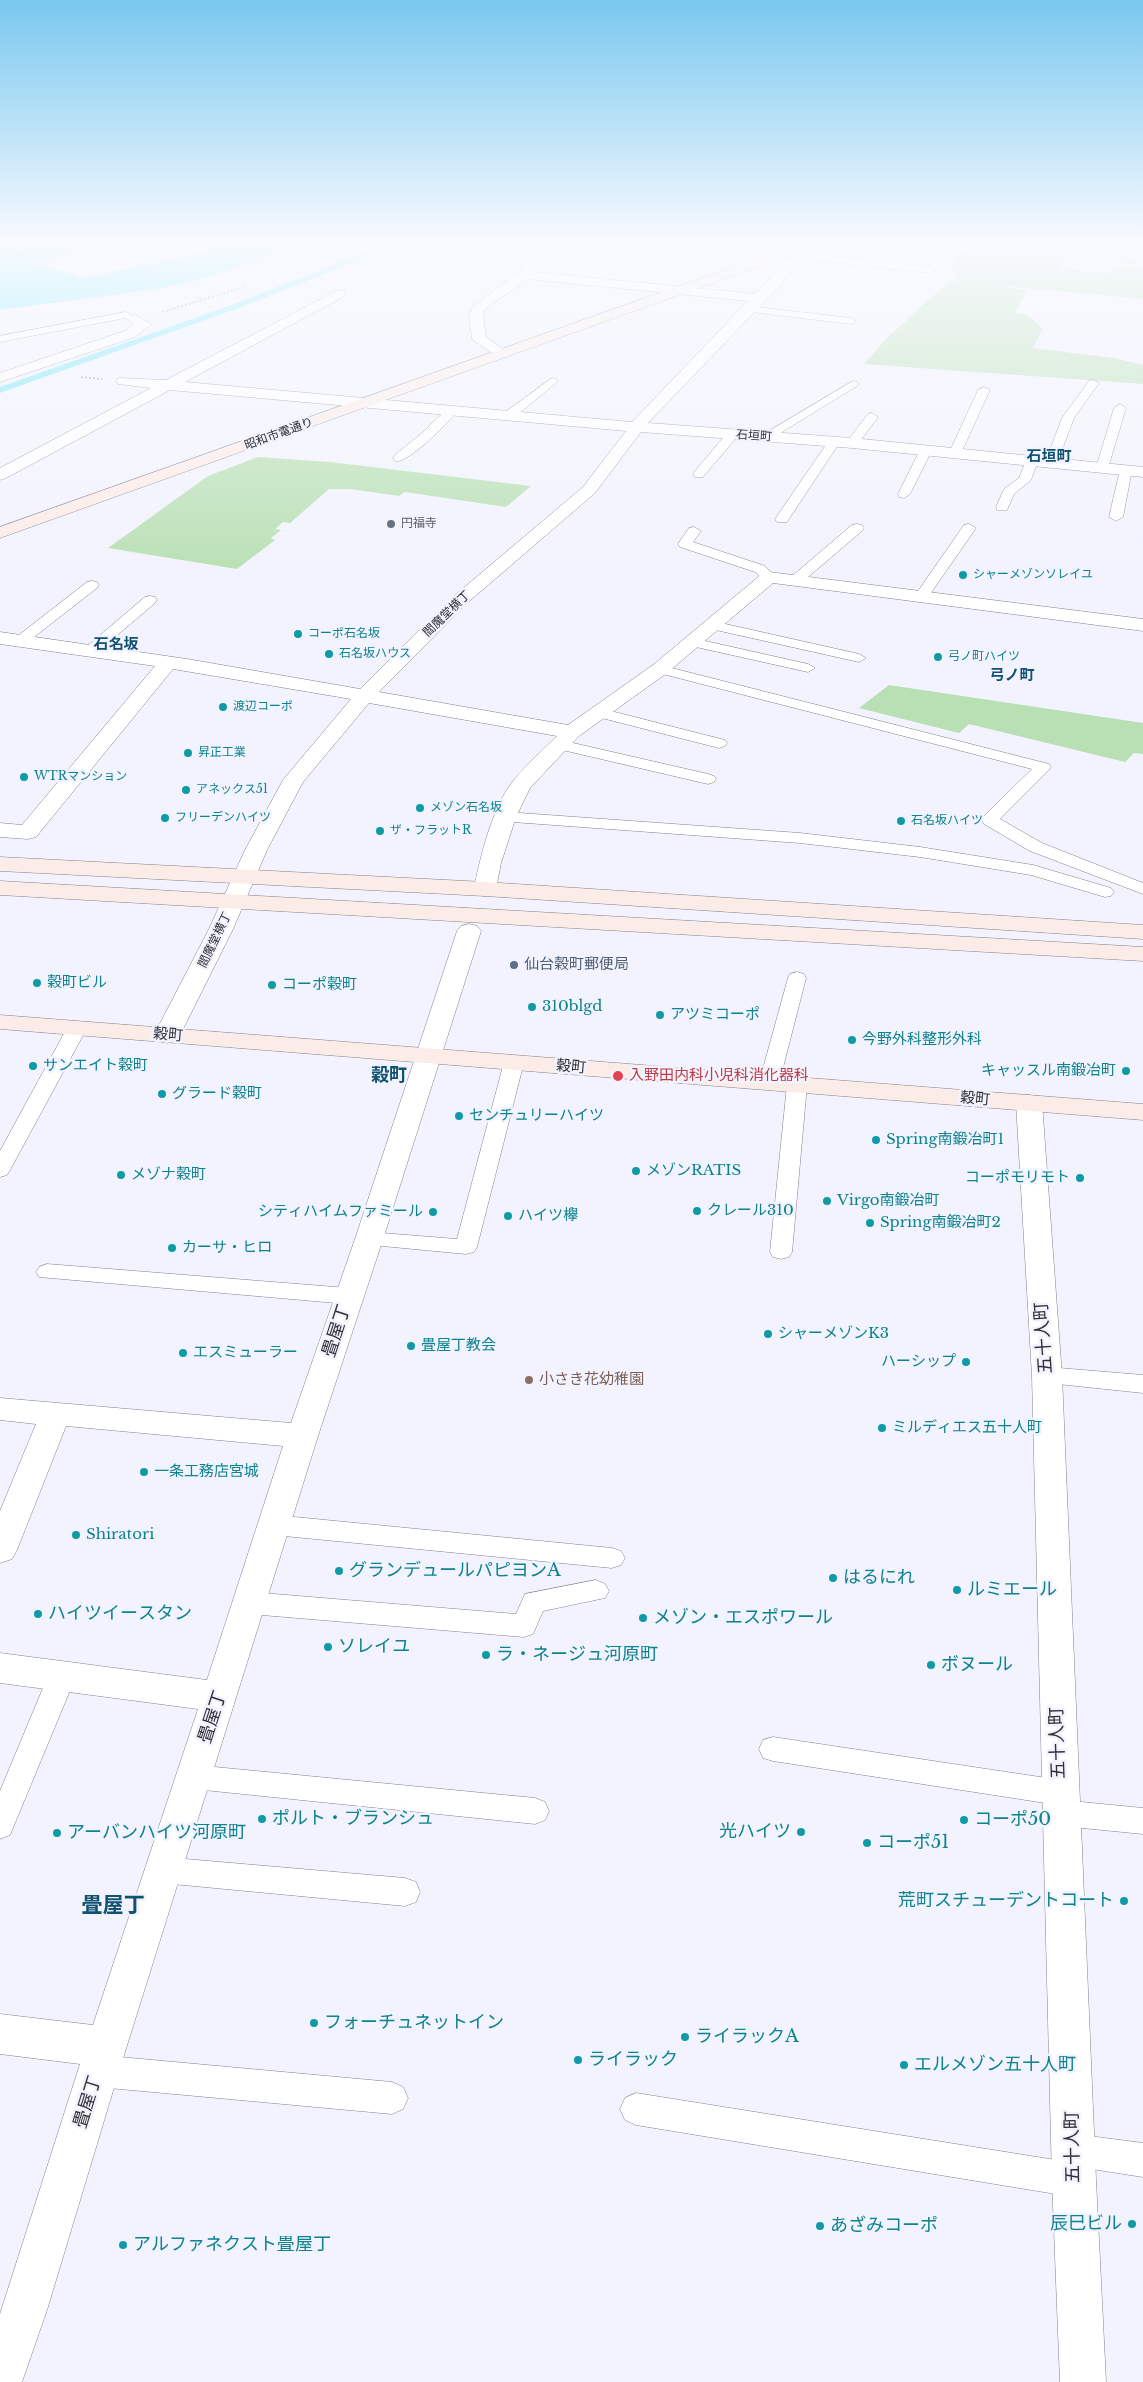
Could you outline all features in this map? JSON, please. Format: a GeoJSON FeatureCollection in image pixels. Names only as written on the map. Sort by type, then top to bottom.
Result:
{"type":"FeatureCollection","features":[{"type":"Feature","properties":{"kind":"street"},"geometry":{"type":"LineString","coordinates":[[0,378],[70,354]]}},
{"type":"Feature","properties":{"kind":"street"},"geometry":{"type":"LineString","coordinates":[[0,475],[227,354]]}},
{"type":"Feature","properties":{"kind":"street","name":"昭和市電通り"},"geometry":{"type":"LineString","coordinates":[[0,534],[503,354]]}},
{"type":"Feature","properties":{"kind":"street","name":"閻魔堂横丁"},"geometry":{"type":"LineString","coordinates":[[167,1035],[234,901],[256,850],[294,780],[365,695],[460,600],[589,490],[636,427],[705,354]]}},
{"type":"Feature","properties":{"kind":"street","name":"石垣町"},"geometry":{"type":"LineString","coordinates":[[124,381],[636,427],[852,443],[1143,472]]}},
{"type":"Feature","properties":{"kind":"street"},"geometry":{"type":"LineString","coordinates":[[486,884],[505,816],[521,785],[566,739],[660,669],[770,577],[1143,625]]}},
{"type":"Feature","properties":{"kind":"street"},"geometry":{"type":"LineString","coordinates":[[0,638],[365,695],[566,739]]}},
{"type":"Feature","properties":{"kind":"street"},"geometry":{"type":"LineString","coordinates":[[0,830],[28,832],[168,663]]}},
{"type":"Feature","properties":{"kind":"street"},"geometry":{"type":"LineString","coordinates":[[0,864],[371,884],[486,884],[602,880],[1143,913]]}},
{"type":"Feature","properties":{"kind":"street"},"geometry":{"type":"LineString","coordinates":[[486,884],[1143,932]]}},
{"type":"Feature","properties":{"kind":"street"},"geometry":{"type":"LineString","coordinates":[[0,888],[234,901],[462,923],[1143,972]]}},
{"type":"Feature","properties":{"kind":"street"},"geometry":{"type":"LineString","coordinates":[[462,923],[1143,954]]}},
{"type":"Feature","properties":{"kind":"street","name":"畳屋丁"},"geometry":{"type":"LineString","coordinates":[[0,2379],[12,2310],[102,2059],[250,1603],[302,1436],[348,1296],[370,1239],[428,1056],[462,923]]}},
{"type":"Feature","properties":{"kind":"street","name":"穀町"},"geometry":{"type":"LineString","coordinates":[[0,1022],[1143,1112]]}},
{"type":"Feature","properties":{"kind":"street","name":"五十人町"},"geometry":{"type":"LineString","coordinates":[[1029,1103],[1047,1376],[1083,2382]]}},
{"type":"Feature","properties":{"kind":"street"},"geometry":{"type":"LineString","coordinates":[[0,1409],[302,1436]]}},
{"type":"Feature","properties":{"kind":"street"},"geometry":{"type":"LineString","coordinates":[[0,1550],[56,1414]]}},
{"type":"Feature","properties":{"kind":"street"},"geometry":{"type":"LineString","coordinates":[[0,1668],[219,1697]]}},
{"type":"Feature","properties":{"kind":"street"},"geometry":{"type":"LineString","coordinates":[[0,2034],[102,2059]]}},
{"type":"Feature","properties":{"kind":"lane"},"geometry":{"type":"LineString","coordinates":[[508,416],[552,381]]}},
{"type":"Feature","properties":{"kind":"lane"},"geometry":{"type":"LineString","coordinates":[[1051,463],[1068,418],[1093,383]]}},
{"type":"Feature","properties":{"kind":"lane"},"geometry":{"type":"LineString","coordinates":[[765,437],[853,384]]}},
{"type":"Feature","properties":{"kind":"lane"},"geometry":{"type":"LineString","coordinates":[[955,453],[984,390]]}},
{"type":"Feature","properties":{"kind":"lane"},"geometry":{"type":"LineString","coordinates":[[1102,468],[1120,408]]}},
{"type":"Feature","properties":{"kind":"lane"},"geometry":{"type":"LineString","coordinates":[[399,458],[426,436],[451,411]]}},
{"type":"Feature","properties":{"kind":"lane"},"geometry":{"type":"LineString","coordinates":[[852,443],[872,417]]}},
{"type":"Feature","properties":{"kind":"lane"},"geometry":{"type":"LineString","coordinates":[[699,474],[732,434]]}},
{"type":"Feature","properties":{"kind":"lane"},"geometry":{"type":"LineString","coordinates":[[782,520],[834,442]]}},
{"type":"Feature","properties":{"kind":"lane"},"geometry":{"type":"LineString","coordinates":[[904,494],[926,450]]}},
{"type":"Feature","properties":{"kind":"lane"},"geometry":{"type":"LineString","coordinates":[[1002,508],[1008,492],[1025,480],[1032,461]]}},
{"type":"Feature","properties":{"kind":"lane"},"geometry":{"type":"LineString","coordinates":[[1116,517],[1126,470]]}},
{"type":"Feature","properties":{"kind":"lane"},"geometry":{"type":"LineString","coordinates":[[796,580],[857,528]]}},
{"type":"Feature","properties":{"kind":"lane"},"geometry":{"type":"LineString","coordinates":[[920,597],[969,528]]}},
{"type":"Feature","properties":{"kind":"lane"},"geometry":{"type":"LineString","coordinates":[[694,530],[685,544],[760,568],[770,577]]}},
{"type":"Feature","properties":{"kind":"lane"},"geometry":{"type":"LineString","coordinates":[[20,640],[92,585]]}},
{"type":"Feature","properties":{"kind":"lane"},"geometry":{"type":"LineString","coordinates":[[90,651],[150,600]]}},
{"type":"Feature","properties":{"kind":"lane"},"geometry":{"type":"LineString","coordinates":[[712,626],[859,658]]}},
{"type":"Feature","properties":{"kind":"lane"},"geometry":{"type":"LineString","coordinates":[[692,642],[808,668]]}},
{"type":"Feature","properties":{"kind":"lane"},"geometry":{"type":"LineString","coordinates":[[660,669],[1043,767],[990,820],[1036,847],[1143,889]]}},
{"type":"Feature","properties":{"kind":"lane"},"geometry":{"type":"LineString","coordinates":[[599,713],[719,743]]}},
{"type":"Feature","properties":{"kind":"lane"},"geometry":{"type":"LineString","coordinates":[[566,739],[708,780]]}},
{"type":"Feature","properties":{"kind":"lane"},"geometry":{"type":"LineString","coordinates":[[505,816],[800,838],[920,852],[1033,870],[1105,892]]}},
{"type":"Feature","properties":{"kind":"lane"},"geometry":{"type":"LineString","coordinates":[[769,1083],[797,978]]}},
{"type":"Feature","properties":{"kind":"lane"},"geometry":{"type":"LineString","coordinates":[[0,1170],[77,1028]]}},
{"type":"Feature","properties":{"kind":"lane"},"geometry":{"type":"LineString","coordinates":[[370,1239],[466,1247],[514,1062]]}},
{"type":"Feature","properties":{"kind":"lane"},"geometry":{"type":"LineString","coordinates":[[781,1252],[797,1085]]}},
{"type":"Feature","properties":{"kind":"lane"},"geometry":{"type":"LineString","coordinates":[[47,1272],[348,1296]]}},
{"type":"Feature","properties":{"kind":"lane"},"geometry":{"type":"LineString","coordinates":[[1047,1376],[1143,1384]]}},
{"type":"Feature","properties":{"kind":"lane"},"geometry":{"type":"LineString","coordinates":[[274,1525],[612,1558]]}},
{"type":"Feature","properties":{"kind":"lane"},"geometry":{"type":"LineString","coordinates":[[250,1603],[524,1626],[534,1602],[596,1591]]}},
{"type":"Feature","properties":{"kind":"lane"},"geometry":{"type":"LineString","coordinates":[[0,1826],[62,1676]]}},
{"type":"Feature","properties":{"kind":"lane"},"geometry":{"type":"LineString","coordinates":[[773,1749],[1061,1803],[1143,1821]]}},
{"type":"Feature","properties":{"kind":"lane"},"geometry":{"type":"LineString","coordinates":[[194,1777],[535,1811]]}},
{"type":"Feature","properties":{"kind":"lane"},"geometry":{"type":"LineString","coordinates":[[162,1870],[405,1892]]}},
{"type":"Feature","properties":{"kind":"lane"},"geometry":{"type":"LineString","coordinates":[[102,2059],[392,2098]]}},
{"type":"Feature","properties":{"kind":"lane"},"geometry":{"type":"LineString","coordinates":[[636,2109],[1074,2165],[1143,2160]]}},
{"type":"Feature","properties":{"kind":"green space"},"geometry":{"type":"Polygon","coordinates":[[[873,354],[1083,354],[1114,358],[1143,365],[1143,384],[864,364],[873,354]]]}},
{"type":"Feature","properties":{"kind":"green space"},"geometry":{"type":"Polygon","coordinates":[[[258,457],[330,462],[531,486],[506,507],[405,492],[399,496],[351,489],[329,489],[290,523],[283,522],[275,529],[281,530],[271,538],[275,540],[237,569],[108,548],[208,476],[258,457]]]}},
{"type":"Feature","properties":{"kind":"green space"},"geometry":{"type":"Polygon","coordinates":[[[889,685],[1143,723],[1143,754],[1134,753],[1125,762],[969,724],[959,733],[859,708],[889,685]]]}},
{"type":"Feature","properties":{"kind":"waterway"},"geometry":{"type":"LineString","coordinates":[[0,390],[101,354]]}},
{"type":"Feature","properties":{"kind":"place","name":"円福寺"},"geometry":{"type":"Point","coordinates":[391,524]}},
{"type":"Feature","properties":{"kind":"place","name":"シャーメゾンソレイユ"},"geometry":{"type":"Point","coordinates":[963,575]}},
{"type":"Feature","properties":{"kind":"place","name":"コーポ石名坂"},"geometry":{"type":"Point","coordinates":[298,634]}},
{"type":"Feature","properties":{"kind":"place","name":"石名坂ハウス"},"geometry":{"type":"Point","coordinates":[329,654]}},
{"type":"Feature","properties":{"kind":"place","name":"弓ノ町ハイツ"},"geometry":{"type":"Point","coordinates":[938,657]}},
{"type":"Feature","properties":{"kind":"place","name":"渡辺コーポ"},"geometry":{"type":"Point","coordinates":[223,707]}},
{"type":"Feature","properties":{"kind":"place","name":"昇正工業"},"geometry":{"type":"Point","coordinates":[188,753]}},
{"type":"Feature","properties":{"kind":"place","name":"WTRマンション"},"geometry":{"type":"Point","coordinates":[24,777]}},
{"type":"Feature","properties":{"kind":"place","name":"アネックス51"},"geometry":{"type":"Point","coordinates":[186,790]}},
{"type":"Feature","properties":{"kind":"place","name":"メゾン石名坂"},"geometry":{"type":"Point","coordinates":[420,808]}},
{"type":"Feature","properties":{"kind":"place","name":"フリーデンハイツ"},"geometry":{"type":"Point","coordinates":[165,818]}},
{"type":"Feature","properties":{"kind":"place","name":"石名坂ハイツ"},"geometry":{"type":"Point","coordinates":[901,821]}},
{"type":"Feature","properties":{"kind":"place","name":"ザ・フラットR"},"geometry":{"type":"Point","coordinates":[380,831]}},
{"type":"Feature","properties":{"kind":"place","name":"仙台穀町郵便局"},"geometry":{"type":"Point","coordinates":[514,965]}},
{"type":"Feature","properties":{"kind":"place","name":"穀町ビル"},"geometry":{"type":"Point","coordinates":[37,983]}},
{"type":"Feature","properties":{"kind":"place","name":"コーポ穀町"},"geometry":{"type":"Point","coordinates":[272,985]}},
{"type":"Feature","properties":{"kind":"place","name":"310blgd"},"geometry":{"type":"Point","coordinates":[532,1007]}},
{"type":"Feature","properties":{"kind":"place","name":"アツミコーポ"},"geometry":{"type":"Point","coordinates":[660,1015]}},
{"type":"Feature","properties":{"kind":"place","name":"今野外科整形外科"},"geometry":{"type":"Point","coordinates":[852,1040]}},
{"type":"Feature","properties":{"kind":"place","name":"サンエイト穀町"},"geometry":{"type":"Point","coordinates":[33,1066]}},
{"type":"Feature","properties":{"kind":"place","name":"キャッスル南鍛冶町"},"geometry":{"type":"Point","coordinates":[1126,1071]}},
{"type":"Feature","properties":{"kind":"place","name":"入野田内科小児科消化器科"},"geometry":{"type":"Point","coordinates":[618,1076]}},
{"type":"Feature","properties":{"kind":"place","name":"グラード穀町"},"geometry":{"type":"Point","coordinates":[162,1094]}},
{"type":"Feature","properties":{"kind":"place","name":"センチュリーハイツ"},"geometry":{"type":"Point","coordinates":[459,1116]}},
{"type":"Feature","properties":{"kind":"place","name":"Spring南鍛冶町1"},"geometry":{"type":"Point","coordinates":[876,1140]}},
{"type":"Feature","properties":{"kind":"place","name":"メゾンRATIS"},"geometry":{"type":"Point","coordinates":[636,1171]}},
{"type":"Feature","properties":{"kind":"place","name":"メゾナ穀町"},"geometry":{"type":"Point","coordinates":[121,1175]}},
{"type":"Feature","properties":{"kind":"place","name":"コーポモリモト"},"geometry":{"type":"Point","coordinates":[1080,1178]}},
{"type":"Feature","properties":{"kind":"place","name":"Virgo南鍛冶町"},"geometry":{"type":"Point","coordinates":[827,1201]}},
{"type":"Feature","properties":{"kind":"place","name":"クレール310"},"geometry":{"type":"Point","coordinates":[697,1211]}},
{"type":"Feature","properties":{"kind":"place","name":"シティハイムファミール"},"geometry":{"type":"Point","coordinates":[433,1212]}},
{"type":"Feature","properties":{"kind":"place","name":"ハイツ欅"},"geometry":{"type":"Point","coordinates":[508,1216]}},
{"type":"Feature","properties":{"kind":"place","name":"Spring南鍛冶町2"},"geometry":{"type":"Point","coordinates":[870,1223]}},
{"type":"Feature","properties":{"kind":"place","name":"カーサ・ヒロ"},"geometry":{"type":"Point","coordinates":[172,1248]}},
{"type":"Feature","properties":{"kind":"place","name":"シャーメゾンK3"},"geometry":{"type":"Point","coordinates":[768,1334]}},
{"type":"Feature","properties":{"kind":"place","name":"畳屋丁教会"},"geometry":{"type":"Point","coordinates":[411,1346]}},
{"type":"Feature","properties":{"kind":"place","name":"エスミューラー"},"geometry":{"type":"Point","coordinates":[183,1353]}},
{"type":"Feature","properties":{"kind":"place","name":"ハーシップ"},"geometry":{"type":"Point","coordinates":[966,1362]}},
{"type":"Feature","properties":{"kind":"place","name":"小さき花幼稚園"},"geometry":{"type":"Point","coordinates":[529,1380]}},
{"type":"Feature","properties":{"kind":"place","name":"ミルディエス五十人町"},"geometry":{"type":"Point","coordinates":[882,1428]}},
{"type":"Feature","properties":{"kind":"place","name":"一条工務店宮城"},"geometry":{"type":"Point","coordinates":[144,1472]}},
{"type":"Feature","properties":{"kind":"place","name":"Shiratori"},"geometry":{"type":"Point","coordinates":[76,1535]}},
{"type":"Feature","properties":{"kind":"place","name":"グランデュールパピヨンA"},"geometry":{"type":"Point","coordinates":[339,1571]}},
{"type":"Feature","properties":{"kind":"place","name":"はるにれ"},"geometry":{"type":"Point","coordinates":[833,1578]}},
{"type":"Feature","properties":{"kind":"place","name":"ルミエール"},"geometry":{"type":"Point","coordinates":[957,1590]}},
{"type":"Feature","properties":{"kind":"place","name":"ハイツイースタン"},"geometry":{"type":"Point","coordinates":[38,1614]}},
{"type":"Feature","properties":{"kind":"place","name":"メゾン・エスポワール"},"geometry":{"type":"Point","coordinates":[643,1618]}},
{"type":"Feature","properties":{"kind":"place","name":"ソレイユ"},"geometry":{"type":"Point","coordinates":[328,1647]}},
{"type":"Feature","properties":{"kind":"place","name":"ラ・ネージュ河原町"},"geometry":{"type":"Point","coordinates":[486,1655]}},
{"type":"Feature","properties":{"kind":"place","name":"ボヌール"},"geometry":{"type":"Point","coordinates":[931,1665]}},
{"type":"Feature","properties":{"kind":"place","name":"ポルト・ブランシュ"},"geometry":{"type":"Point","coordinates":[262,1819]}},
{"type":"Feature","properties":{"kind":"place","name":"コーポ50"},"geometry":{"type":"Point","coordinates":[964,1820]}},
{"type":"Feature","properties":{"kind":"place","name":"光ハイツ"},"geometry":{"type":"Point","coordinates":[801,1832]}},
{"type":"Feature","properties":{"kind":"place","name":"アーバンハイツ河原町"},"geometry":{"type":"Point","coordinates":[57,1833]}},
{"type":"Feature","properties":{"kind":"place","name":"コーポ51"},"geometry":{"type":"Point","coordinates":[867,1843]}},
{"type":"Feature","properties":{"kind":"place","name":"荒町スチューデントコート"},"geometry":{"type":"Point","coordinates":[1124,1901]}},
{"type":"Feature","properties":{"kind":"place","name":"フォーチュネットイン"},"geometry":{"type":"Point","coordinates":[314,2023]}},
{"type":"Feature","properties":{"kind":"place","name":"ライラックA"},"geometry":{"type":"Point","coordinates":[685,2037]}},
{"type":"Feature","properties":{"kind":"place","name":"ライラック"},"geometry":{"type":"Point","coordinates":[578,2060]}},
{"type":"Feature","properties":{"kind":"place","name":"エルメゾン五十人町"},"geometry":{"type":"Point","coordinates":[904,2065]}},
{"type":"Feature","properties":{"kind":"place","name":"辰巳ビル"},"geometry":{"type":"Point","coordinates":[1132,2224]}},
{"type":"Feature","properties":{"kind":"place","name":"あざみコーポ"},"geometry":{"type":"Point","coordinates":[820,2226]}},
{"type":"Feature","properties":{"kind":"place","name":"アルファネクスト畳屋丁"},"geometry":{"type":"Point","coordinates":[123,2245]}},
{"type":"Feature","properties":{"kind":"district","name":"石垣町"},"geometry":{"type":"Point","coordinates":[1049,457]}},
{"type":"Feature","properties":{"kind":"district","name":"石名坂"},"geometry":{"type":"Point","coordinates":[116,645]}},
{"type":"Feature","properties":{"kind":"district","name":"弓ノ町"},"geometry":{"type":"Point","coordinates":[1012,676]}},
{"type":"Feature","properties":{"kind":"district","name":"穀町"},"geometry":{"type":"Point","coordinates":[389,1076]}},
{"type":"Feature","properties":{"kind":"district","name":"畳屋丁"},"geometry":{"type":"Point","coordinates":[113,1906]}}]}
